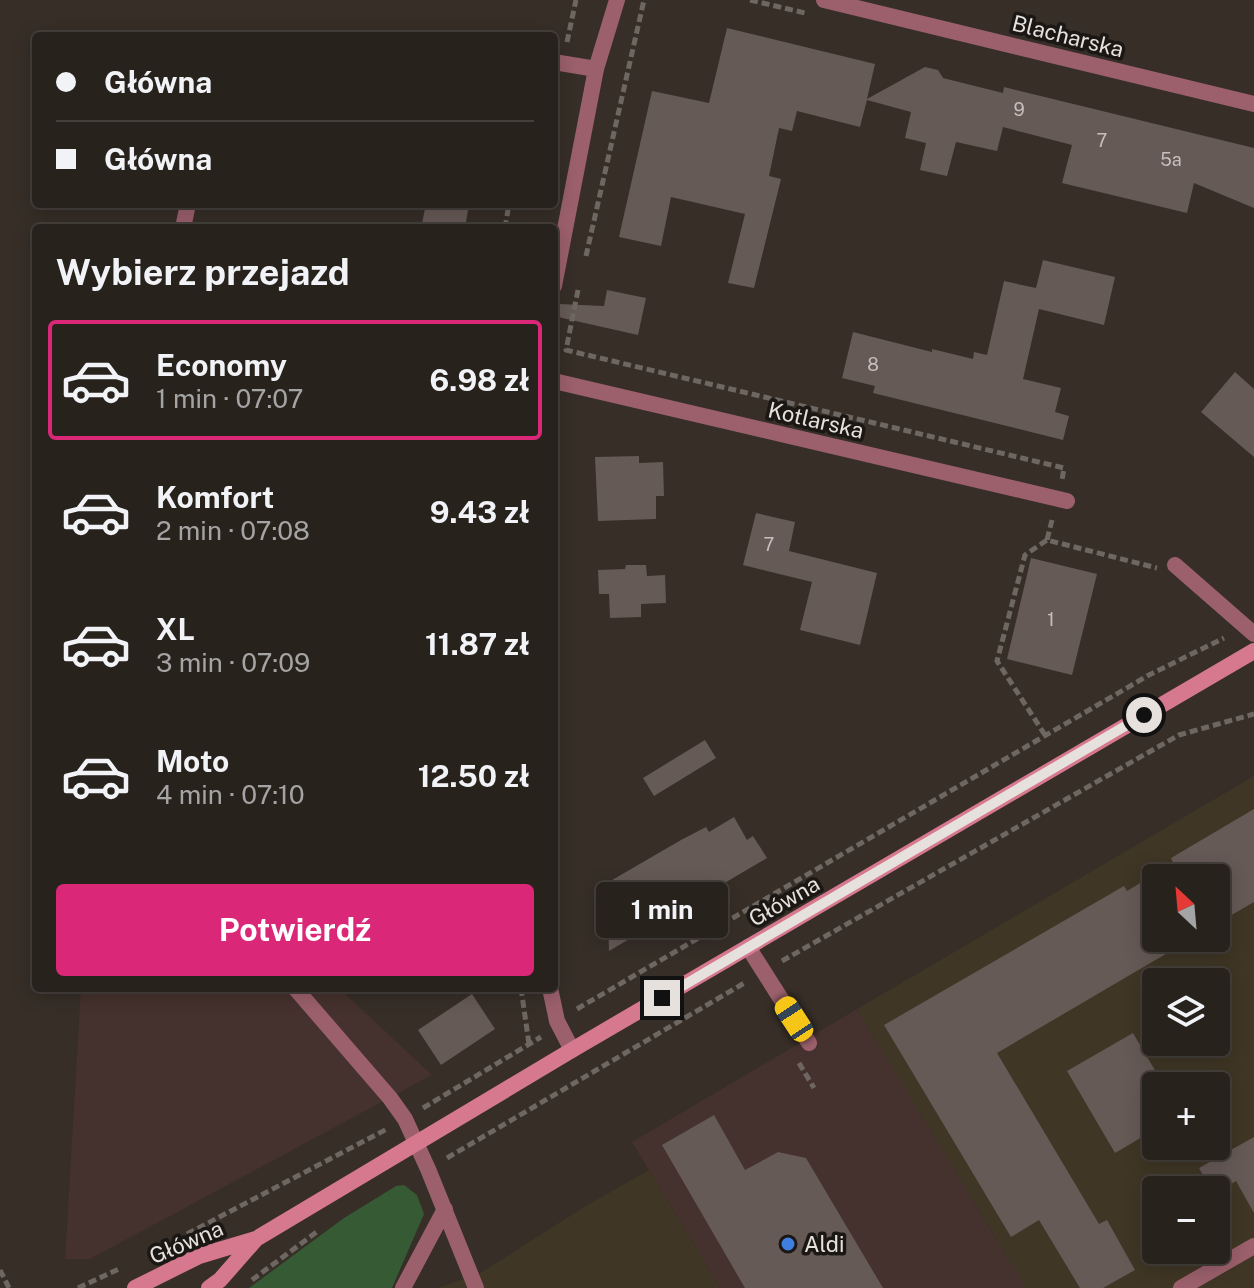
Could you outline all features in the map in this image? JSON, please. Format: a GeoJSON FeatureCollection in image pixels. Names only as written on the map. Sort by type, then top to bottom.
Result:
{"type":"FeatureCollection","features":[{"type":"Feature","properties":{"kind":"street"},"geometry":{"type":"LineString","coordinates":[[558,265],[596,69],[617,0]]}},
{"type":"Feature","properties":{"kind":"street","name":"Blacharska"},"geometry":{"type":"LineString","coordinates":[[824,0],[1254,104]]}},
{"type":"Feature","properties":{"kind":"street"},"geometry":{"type":"LineString","coordinates":[[558,62],[596,69]]}},
{"type":"Feature","properties":{"kind":"street","name":"Kotlarska"},"geometry":{"type":"LineString","coordinates":[[558,382],[1062,500]]}},
{"type":"Feature","properties":{"kind":"street"},"geometry":{"type":"LineString","coordinates":[[1175,565],[1248,629]]}},
{"type":"Feature","properties":{"kind":"street","name":"Główna"},"geometry":{"type":"LineString","coordinates":[[135,1288],[199,1256],[256,1239],[572,1050],[1254,651]]}},
{"type":"Feature","properties":{"kind":"street"},"geometry":{"type":"LineString","coordinates":[[748,947],[809,1043]]}},
{"type":"Feature","properties":{"kind":"street"},"geometry":{"type":"LineString","coordinates":[[298,992],[405,1119],[476,1288]]}},
{"type":"Feature","properties":{"kind":"street"},"geometry":{"type":"LineString","coordinates":[[551,992],[557,1021],[572,1050]]}},
{"type":"Feature","properties":{"kind":"street"},"geometry":{"type":"LineString","coordinates":[[403,1288],[445,1209]]}},
{"type":"Feature","properties":{"kind":"street","name":"Główna"},"geometry":{"type":"LineString","coordinates":[[209,1288],[220,1280],[256,1239]]}},
{"type":"Feature","properties":{"kind":"street"},"geometry":{"type":"LineString","coordinates":[[1181,1288],[1254,1246]]}},
{"type":"Feature","properties":{"kind":"path"},"geometry":{"type":"LineString","coordinates":[[558,62],[576,0]]}},
{"type":"Feature","properties":{"kind":"path"},"geometry":{"type":"LineString","coordinates":[[585,258],[644,0]]}},
{"type":"Feature","properties":{"kind":"path"},"geometry":{"type":"LineString","coordinates":[[579,289],[566,350],[1064,468],[1062,500],[1047,540],[1025,555],[997,661],[1045,735]]}},
{"type":"Feature","properties":{"kind":"path"},"geometry":{"type":"LineString","coordinates":[[1047,540],[1153,569],[1175,565]]}},
{"type":"Feature","properties":{"kind":"path"},"geometry":{"type":"LineString","coordinates":[[180,1238],[405,1119],[541,1037],[557,1021],[1149,675],[1227,636],[1248,629]]}},
{"type":"Feature","properties":{"kind":"path"},"geometry":{"type":"LineString","coordinates":[[428,1169],[764,972],[1179,735],[1254,714]]}},
{"type":"Feature","properties":{"kind":"path"},"geometry":{"type":"LineString","coordinates":[[522,992],[529,1044]]}},
{"type":"Feature","properties":{"kind":"path"},"geometry":{"type":"LineString","coordinates":[[245,1285],[329,1223]]}},
{"type":"Feature","properties":{"kind":"path"},"geometry":{"type":"LineString","coordinates":[[78,1288],[126,1266]]}},
{"type":"Feature","properties":{"kind":"path"},"geometry":{"type":"LineString","coordinates":[[0,1270],[9,1288]]}},
{"type":"Feature","properties":{"kind":"shaded area"},"geometry":{"type":"Polygon","coordinates":[[[1254,776],[1254,1288],[1026,1288],[857,1009],[1254,776]]]}},
{"type":"Feature","properties":{"kind":"shaded area"},"geometry":{"type":"Polygon","coordinates":[[[81,992],[343,992],[432,1075],[90,1259],[65,1259],[81,992]]]}},
{"type":"Feature","properties":{"kind":"shaded area"},"geometry":{"type":"Polygon","coordinates":[[[857,1009],[1026,1288],[720,1288],[632,1142],[857,1009]]]}},
{"type":"Feature","properties":{"kind":"shaded area"},"geometry":{"type":"Polygon","coordinates":[[[649,1170],[720,1288],[438,1288],[482,1272],[649,1170]]]}},
{"type":"Feature","properties":{"kind":"green space"},"geometry":{"type":"Polygon","coordinates":[[[404,1185],[417,1195],[424,1214],[392,1288],[249,1288],[344,1218],[396,1186],[404,1185]]]}},
{"type":"Feature","properties":{"kind":"building"},"geometry":{"type":"Polygon","coordinates":[[[727,28],[875,64],[867,99],[925,67],[938,70],[943,78],[1003,93],[1004,87],[1254,148],[1254,208],[1194,183],[1187,213],[1062,183],[1072,145],[1003,127],[997,151],[956,142],[947,176],[920,170],[926,143],[905,138],[911,112],[867,100],[860,127],[797,111],[792,131],[779,128],[769,176],[781,179],[754,288],[728,283],[745,214],[671,197],[661,246],[619,237],[652,91],[709,103],[727,28]]]}},
{"type":"Feature","properties":{"kind":"building"},"geometry":{"type":"Polygon","coordinates":[[[425,208],[468,208],[466,224],[422,224],[425,208]]]}},
{"type":"Feature","properties":{"kind":"building"},"geometry":{"type":"Polygon","coordinates":[[[1043,260],[1115,277],[1104,325],[1039,309],[1023,379],[1061,388],[1055,412],[1069,416],[1063,440],[873,393],[875,386],[842,378],[853,332],[932,352],[932,349],[973,359],[974,352],[987,355],[1004,281],[1036,288],[1043,260]]]}},
{"type":"Feature","properties":{"kind":"building"},"geometry":{"type":"Polygon","coordinates":[[[607,290],[646,298],[638,335],[558,317],[559,304],[604,306],[607,290]]]}},
{"type":"Feature","properties":{"kind":"building"},"geometry":{"type":"Polygon","coordinates":[[[1235,372],[1254,389],[1254,457],[1201,412],[1235,372]]]}},
{"type":"Feature","properties":{"kind":"building"},"geometry":{"type":"Polygon","coordinates":[[[639,456],[639,463],[663,462],[664,496],[656,496],[656,519],[598,521],[595,457],[639,456]]]}},
{"type":"Feature","properties":{"kind":"building"},"geometry":{"type":"Polygon","coordinates":[[[756,513],[795,522],[789,551],[877,573],[860,645],[800,630],[812,582],[743,565],[756,513]]]}},
{"type":"Feature","properties":{"kind":"building"},"geometry":{"type":"Polygon","coordinates":[[[1031,558],[1097,574],[1072,675],[1007,659],[1031,558]]]}},
{"type":"Feature","properties":{"kind":"building"},"geometry":{"type":"Polygon","coordinates":[[[626,565],[646,565],[647,576],[665,575],[666,603],[641,604],[641,617],[610,618],[609,594],[599,594],[598,570],[625,569],[626,565]]]}},
{"type":"Feature","properties":{"kind":"building"},"geometry":{"type":"Polygon","coordinates":[[[705,740],[716,758],[654,796],[643,778],[705,740]]]}},
{"type":"Feature","properties":{"kind":"building"},"geometry":{"type":"Polygon","coordinates":[[[1254,809],[1254,902],[1230,916],[1230,864],[1171,864],[1171,858],[1254,809]]]}},
{"type":"Feature","properties":{"kind":"building"},"geometry":{"type":"Polygon","coordinates":[[[734,817],[747,840],[753,836],[767,858],[609,951],[607,883],[706,827],[709,832],[734,817]]]}},
{"type":"Feature","properties":{"kind":"building"},"geometry":{"type":"Polygon","coordinates":[[[1142,882],[1142,952],[1169,952],[997,1053],[1099,1224],[1107,1220],[1135,1270],[1103,1288],[1080,1288],[1039,1220],[1011,1237],[884,1025],[1124,886],[1127,891],[1142,882]]]}},
{"type":"Feature","properties":{"kind":"building"},"geometry":{"type":"Polygon","coordinates":[[[472,994],[495,1029],[441,1065],[418,1030],[472,994]]]}},
{"type":"Feature","properties":{"kind":"building"},"geometry":{"type":"Polygon","coordinates":[[[1133,1033],[1142,1048],[1142,1056],[1147,1056],[1156,1072],[1142,1072],[1142,1137],[1115,1153],[1067,1071],[1133,1033]]]}},
{"type":"Feature","properties":{"kind":"building","name":"Aldi"},"geometry":{"type":"Polygon","coordinates":[[[714,1115],[745,1170],[778,1152],[806,1158],[883,1288],[745,1288],[662,1145],[714,1115]]]}},
{"type":"Feature","properties":{"kind":"building"},"geometry":{"type":"Polygon","coordinates":[[[1254,1137],[1254,1213],[1236,1181],[1230,1185],[1230,1176],[1203,1176],[1199,1168],[1213,1160],[1230,1160],[1230,1151],[1254,1137]]]}},
{"type":"Feature","properties":{"kind":"place","name":"Aldi"},"geometry":{"type":"Point","coordinates":[788,1244]}},
{"type":"Feature","properties":{"kind":"route"},"geometry":{"type":"LineString","coordinates":[[662,998],[1144,715]]}}]}
